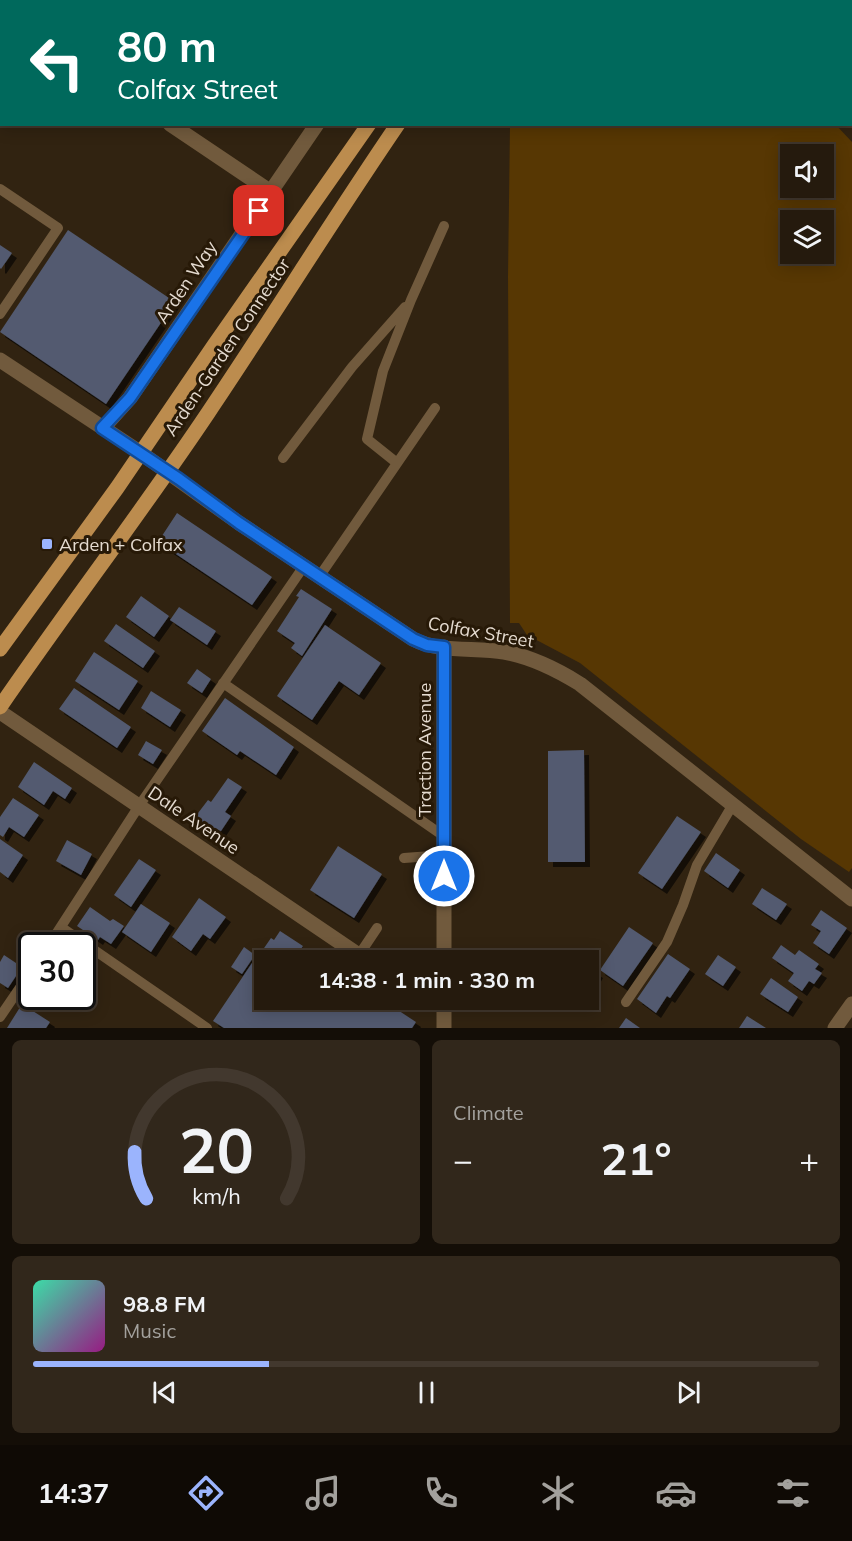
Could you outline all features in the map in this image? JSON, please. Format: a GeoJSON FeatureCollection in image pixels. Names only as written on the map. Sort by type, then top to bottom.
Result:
{"type":"FeatureCollection","features":[{"type":"Feature","properties":{"kind":"main road","name":"Arden-Garden Connector"},"geometry":{"type":"LineString","coordinates":[[141,453],[368,126]]}},
{"type":"Feature","properties":{"kind":"main road","name":"Arden-Garden Connector"},"geometry":{"type":"LineString","coordinates":[[168,471],[397,126]]}},
{"type":"Feature","properties":{"kind":"main road"},"geometry":{"type":"LineString","coordinates":[[0,649],[141,453]]}},
{"type":"Feature","properties":{"kind":"main road"},"geometry":{"type":"LineString","coordinates":[[0,707],[168,471]]}},
{"type":"Feature","properties":{"kind":"street"},"geometry":{"type":"LineString","coordinates":[[173,126],[271,192]]}},
{"type":"Feature","properties":{"kind":"street","name":"Arden Way"},"geometry":{"type":"LineString","coordinates":[[102,428],[130,398],[316,126]]}},
{"type":"Feature","properties":{"kind":"street","name":"Colfax Street"},"geometry":{"type":"LineString","coordinates":[[0,360],[168,471],[239,523],[413,639],[427,645],[520,655],[534,659],[564,674],[598,697],[732,806],[852,899]]}},
{"type":"Feature","properties":{"kind":"street","name":"Traction Avenue"},"geometry":{"type":"LineString","coordinates":[[444,647],[444,950]]}},
{"type":"Feature","properties":{"kind":"street","name":"Dale Avenue"},"geometry":{"type":"LineString","coordinates":[[0,712],[353,950]]}},
{"type":"Feature","properties":{"kind":"street"},"geometry":{"type":"LineString","coordinates":[[835,1028],[852,1004]]}},
{"type":"Feature","properties":{"kind":"street"},"geometry":{"type":"LineString","coordinates":[[441,1010],[444,1028]]}},
{"type":"Feature","properties":{"kind":"lane"},"geometry":{"type":"LineString","coordinates":[[0,189],[58,228],[0,314]]}},
{"type":"Feature","properties":{"kind":"lane"},"geometry":{"type":"LineString","coordinates":[[397,463],[367,440],[383,371],[444,226]]}},
{"type":"Feature","properties":{"kind":"lane"},"geometry":{"type":"LineString","coordinates":[[283,458],[352,367],[411,300]]}},
{"type":"Feature","properties":{"kind":"lane"},"geometry":{"type":"LineString","coordinates":[[319,577],[435,408]]}},
{"type":"Feature","properties":{"kind":"lane"},"geometry":{"type":"LineString","coordinates":[[58,932],[139,806],[303,566]]}},
{"type":"Feature","properties":{"kind":"lane"},"geometry":{"type":"LineString","coordinates":[[224,683],[444,837]]}},
{"type":"Feature","properties":{"kind":"lane"},"geometry":{"type":"LineString","coordinates":[[627,1002],[667,942],[697,865],[732,806]]}},
{"type":"Feature","properties":{"kind":"lane"},"geometry":{"type":"LineString","coordinates":[[404,858],[445,855]]}},
{"type":"Feature","properties":{"kind":"lane"},"geometry":{"type":"LineString","coordinates":[[61,927],[207,1028]]}},
{"type":"Feature","properties":{"kind":"lane"},"geometry":{"type":"LineString","coordinates":[[366,950],[377,928]]}},
{"type":"Feature","properties":{"kind":"lane"},"geometry":{"type":"LineString","coordinates":[[0,1017],[18,991]]}},
{"type":"Feature","properties":{"kind":"shaded area"},"geometry":{"type":"Polygon","coordinates":[[[510,126],[837,126],[852,142],[852,868],[849,872],[801,839],[580,663],[527,635],[519,623],[510,623],[508,277],[510,126]]]}},
{"type":"Feature","properties":{"kind":"building"},"geometry":{"type":"Polygon","coordinates":[[[68,230],[175,302],[106,404],[0,332],[68,230]]]}},
{"type":"Feature","properties":{"kind":"building"},"geometry":{"type":"Polygon","coordinates":[[[0,245],[12,253],[1,269],[0,268],[0,245]]]}},
{"type":"Feature","properties":{"kind":"building"},"geometry":{"type":"Polygon","coordinates":[[[177,513],[272,577],[252,605],[158,542],[177,513]]]}},
{"type":"Feature","properties":{"kind":"building"},"geometry":{"type":"Polygon","coordinates":[[[301,589],[332,609],[302,656],[291,648],[295,643],[277,631],[299,597],[296,596],[301,589]]]}},
{"type":"Feature","properties":{"kind":"building"},"geometry":{"type":"Polygon","coordinates":[[[141,596],[169,616],[154,637],[126,617],[141,596]]]}},
{"type":"Feature","properties":{"kind":"building"},"geometry":{"type":"Polygon","coordinates":[[[179,607],[216,631],[207,645],[170,620],[179,607]]]}},
{"type":"Feature","properties":{"kind":"building"},"geometry":{"type":"Polygon","coordinates":[[[116,624],[155,651],[143,668],[104,641],[116,624]]]}},
{"type":"Feature","properties":{"kind":"building"},"geometry":{"type":"Polygon","coordinates":[[[325,625],[381,663],[359,695],[339,681],[312,720],[277,696],[325,625]]]}},
{"type":"Feature","properties":{"kind":"building"},"geometry":{"type":"Polygon","coordinates":[[[94,652],[138,681],[119,710],[75,681],[94,652]]]}},
{"type":"Feature","properties":{"kind":"building"},"geometry":{"type":"Polygon","coordinates":[[[197,669],[211,679],[202,693],[187,683],[197,669]]]}},
{"type":"Feature","properties":{"kind":"building"},"geometry":{"type":"Polygon","coordinates":[[[74,688],[131,727],[117,748],[59,709],[74,688]]]}},
{"type":"Feature","properties":{"kind":"building"},"geometry":{"type":"Polygon","coordinates":[[[151,691],[181,710],[170,727],[141,708],[151,691]]]}},
{"type":"Feature","properties":{"kind":"building"},"geometry":{"type":"Polygon","coordinates":[[[225,698],[294,747],[276,775],[240,751],[237,755],[202,731],[225,698]]]}},
{"type":"Feature","properties":{"kind":"building"},"geometry":{"type":"Polygon","coordinates":[[[146,741],[162,750],[153,764],[138,755],[146,741]]]}},
{"type":"Feature","properties":{"kind":"building"},"geometry":{"type":"Polygon","coordinates":[[[584,750],[585,862],[548,862],[548,751],[584,750]]]}},
{"type":"Feature","properties":{"kind":"building"},"geometry":{"type":"Polygon","coordinates":[[[34,762],[72,788],[65,799],[53,791],[44,805],[18,787],[34,762]]]}},
{"type":"Feature","properties":{"kind":"building"},"geometry":{"type":"Polygon","coordinates":[[[228,778],[242,787],[225,812],[231,816],[219,834],[195,817],[208,800],[211,802],[228,778]]]}},
{"type":"Feature","properties":{"kind":"building"},"geometry":{"type":"Polygon","coordinates":[[[13,798],[39,815],[24,837],[9,827],[3,837],[0,835],[0,817],[13,798]]]}},
{"type":"Feature","properties":{"kind":"building"},"geometry":{"type":"Polygon","coordinates":[[[677,816],[701,832],[662,889],[638,873],[677,816]]]}},
{"type":"Feature","properties":{"kind":"building"},"geometry":{"type":"Polygon","coordinates":[[[0,839],[23,855],[8,878],[0,872],[0,839]]]}},
{"type":"Feature","properties":{"kind":"building"},"geometry":{"type":"Polygon","coordinates":[[[67,840],[92,854],[81,875],[56,861],[67,840]]]}},
{"type":"Feature","properties":{"kind":"building"},"geometry":{"type":"Polygon","coordinates":[[[338,846],[382,874],[354,918],[310,890],[338,846]]]}},
{"type":"Feature","properties":{"kind":"building"},"geometry":{"type":"Polygon","coordinates":[[[716,853],[740,870],[728,888],[704,871],[716,853]]]}},
{"type":"Feature","properties":{"kind":"building"},"geometry":{"type":"Polygon","coordinates":[[[139,859],[156,870],[131,907],[114,895],[139,859]]]}},
{"type":"Feature","properties":{"kind":"building"},"geometry":{"type":"Polygon","coordinates":[[[762,888],[787,904],[776,920],[752,904],[762,888]]]}},
{"type":"Feature","properties":{"kind":"building"},"geometry":{"type":"Polygon","coordinates":[[[199,898],[226,917],[210,939],[203,934],[191,951],[172,937],[199,898]]]}},
{"type":"Feature","properties":{"kind":"building"},"geometry":{"type":"Polygon","coordinates":[[[141,904],[170,923],[151,952],[122,932],[141,904]]]}},
{"type":"Feature","properties":{"kind":"building"},"geometry":{"type":"Polygon","coordinates":[[[90,907],[110,921],[113,919],[124,926],[111,944],[100,937],[98,940],[96,939],[96,932],[86,932],[77,926],[90,907]]]}},
{"type":"Feature","properties":{"kind":"building"},"geometry":{"type":"Polygon","coordinates":[[[821,910],[847,928],[829,954],[813,943],[821,931],[811,925],[821,910]]]}},
{"type":"Feature","properties":{"kind":"building"},"geometry":{"type":"Polygon","coordinates":[[[629,927],[653,943],[623,986],[600,970],[629,927]]]}},
{"type":"Feature","properties":{"kind":"building"},"geometry":{"type":"Polygon","coordinates":[[[280,931],[303,946],[300,950],[263,950],[271,938],[274,940],[280,931]]]}},
{"type":"Feature","properties":{"kind":"building"},"geometry":{"type":"Polygon","coordinates":[[[781,945],[795,955],[799,950],[819,964],[815,969],[822,973],[814,984],[809,981],[802,991],[788,981],[794,973],[772,958],[781,945]]]}},
{"type":"Feature","properties":{"kind":"building"},"geometry":{"type":"Polygon","coordinates":[[[244,947],[254,954],[242,974],[231,967],[244,947]]]}},
{"type":"Feature","properties":{"kind":"building"},"geometry":{"type":"Polygon","coordinates":[[[668,954],[690,969],[670,998],[667,996],[656,1013],[637,999],[668,954]]]}},
{"type":"Feature","properties":{"kind":"building"},"geometry":{"type":"Polygon","coordinates":[[[4,955],[18,964],[18,973],[8,988],[0,983],[0,962],[4,955]]]}},
{"type":"Feature","properties":{"kind":"building"},"geometry":{"type":"Polygon","coordinates":[[[718,955],[736,967],[723,986],[705,974],[718,955]]]}},
{"type":"Feature","properties":{"kind":"building"},"geometry":{"type":"Polygon","coordinates":[[[252,963],[254,964],[254,1010],[320,1010],[323,1012],[324,1010],[398,1010],[416,1022],[412,1028],[224,1028],[213,1021],[252,963]]]}},
{"type":"Feature","properties":{"kind":"building"},"geometry":{"type":"Polygon","coordinates":[[[771,978],[798,997],[788,1012],[760,994],[771,978]]]}},
{"type":"Feature","properties":{"kind":"building"},"geometry":{"type":"Polygon","coordinates":[[[18,1010],[31,1010],[50,1022],[46,1028],[7,1028],[18,1010]]]}},
{"type":"Feature","properties":{"kind":"building"},"geometry":{"type":"Polygon","coordinates":[[[747,1016],[766,1028],[739,1028],[747,1016]]]}},
{"type":"Feature","properties":{"kind":"building"},"geometry":{"type":"Polygon","coordinates":[[[626,1018],[640,1028],[619,1028],[626,1018]]]}},
{"type":"Feature","properties":{"kind":"place","name":"Arden + Colfax"},"geometry":{"type":"Point","coordinates":[47,544]}},
{"type":"Feature","properties":{"kind":"route"},"geometry":{"type":"LineString","coordinates":[[259,211],[130,398],[102,428],[117,436],[239,523],[413,639],[427,645],[444,647],[444,876]]}}]}
